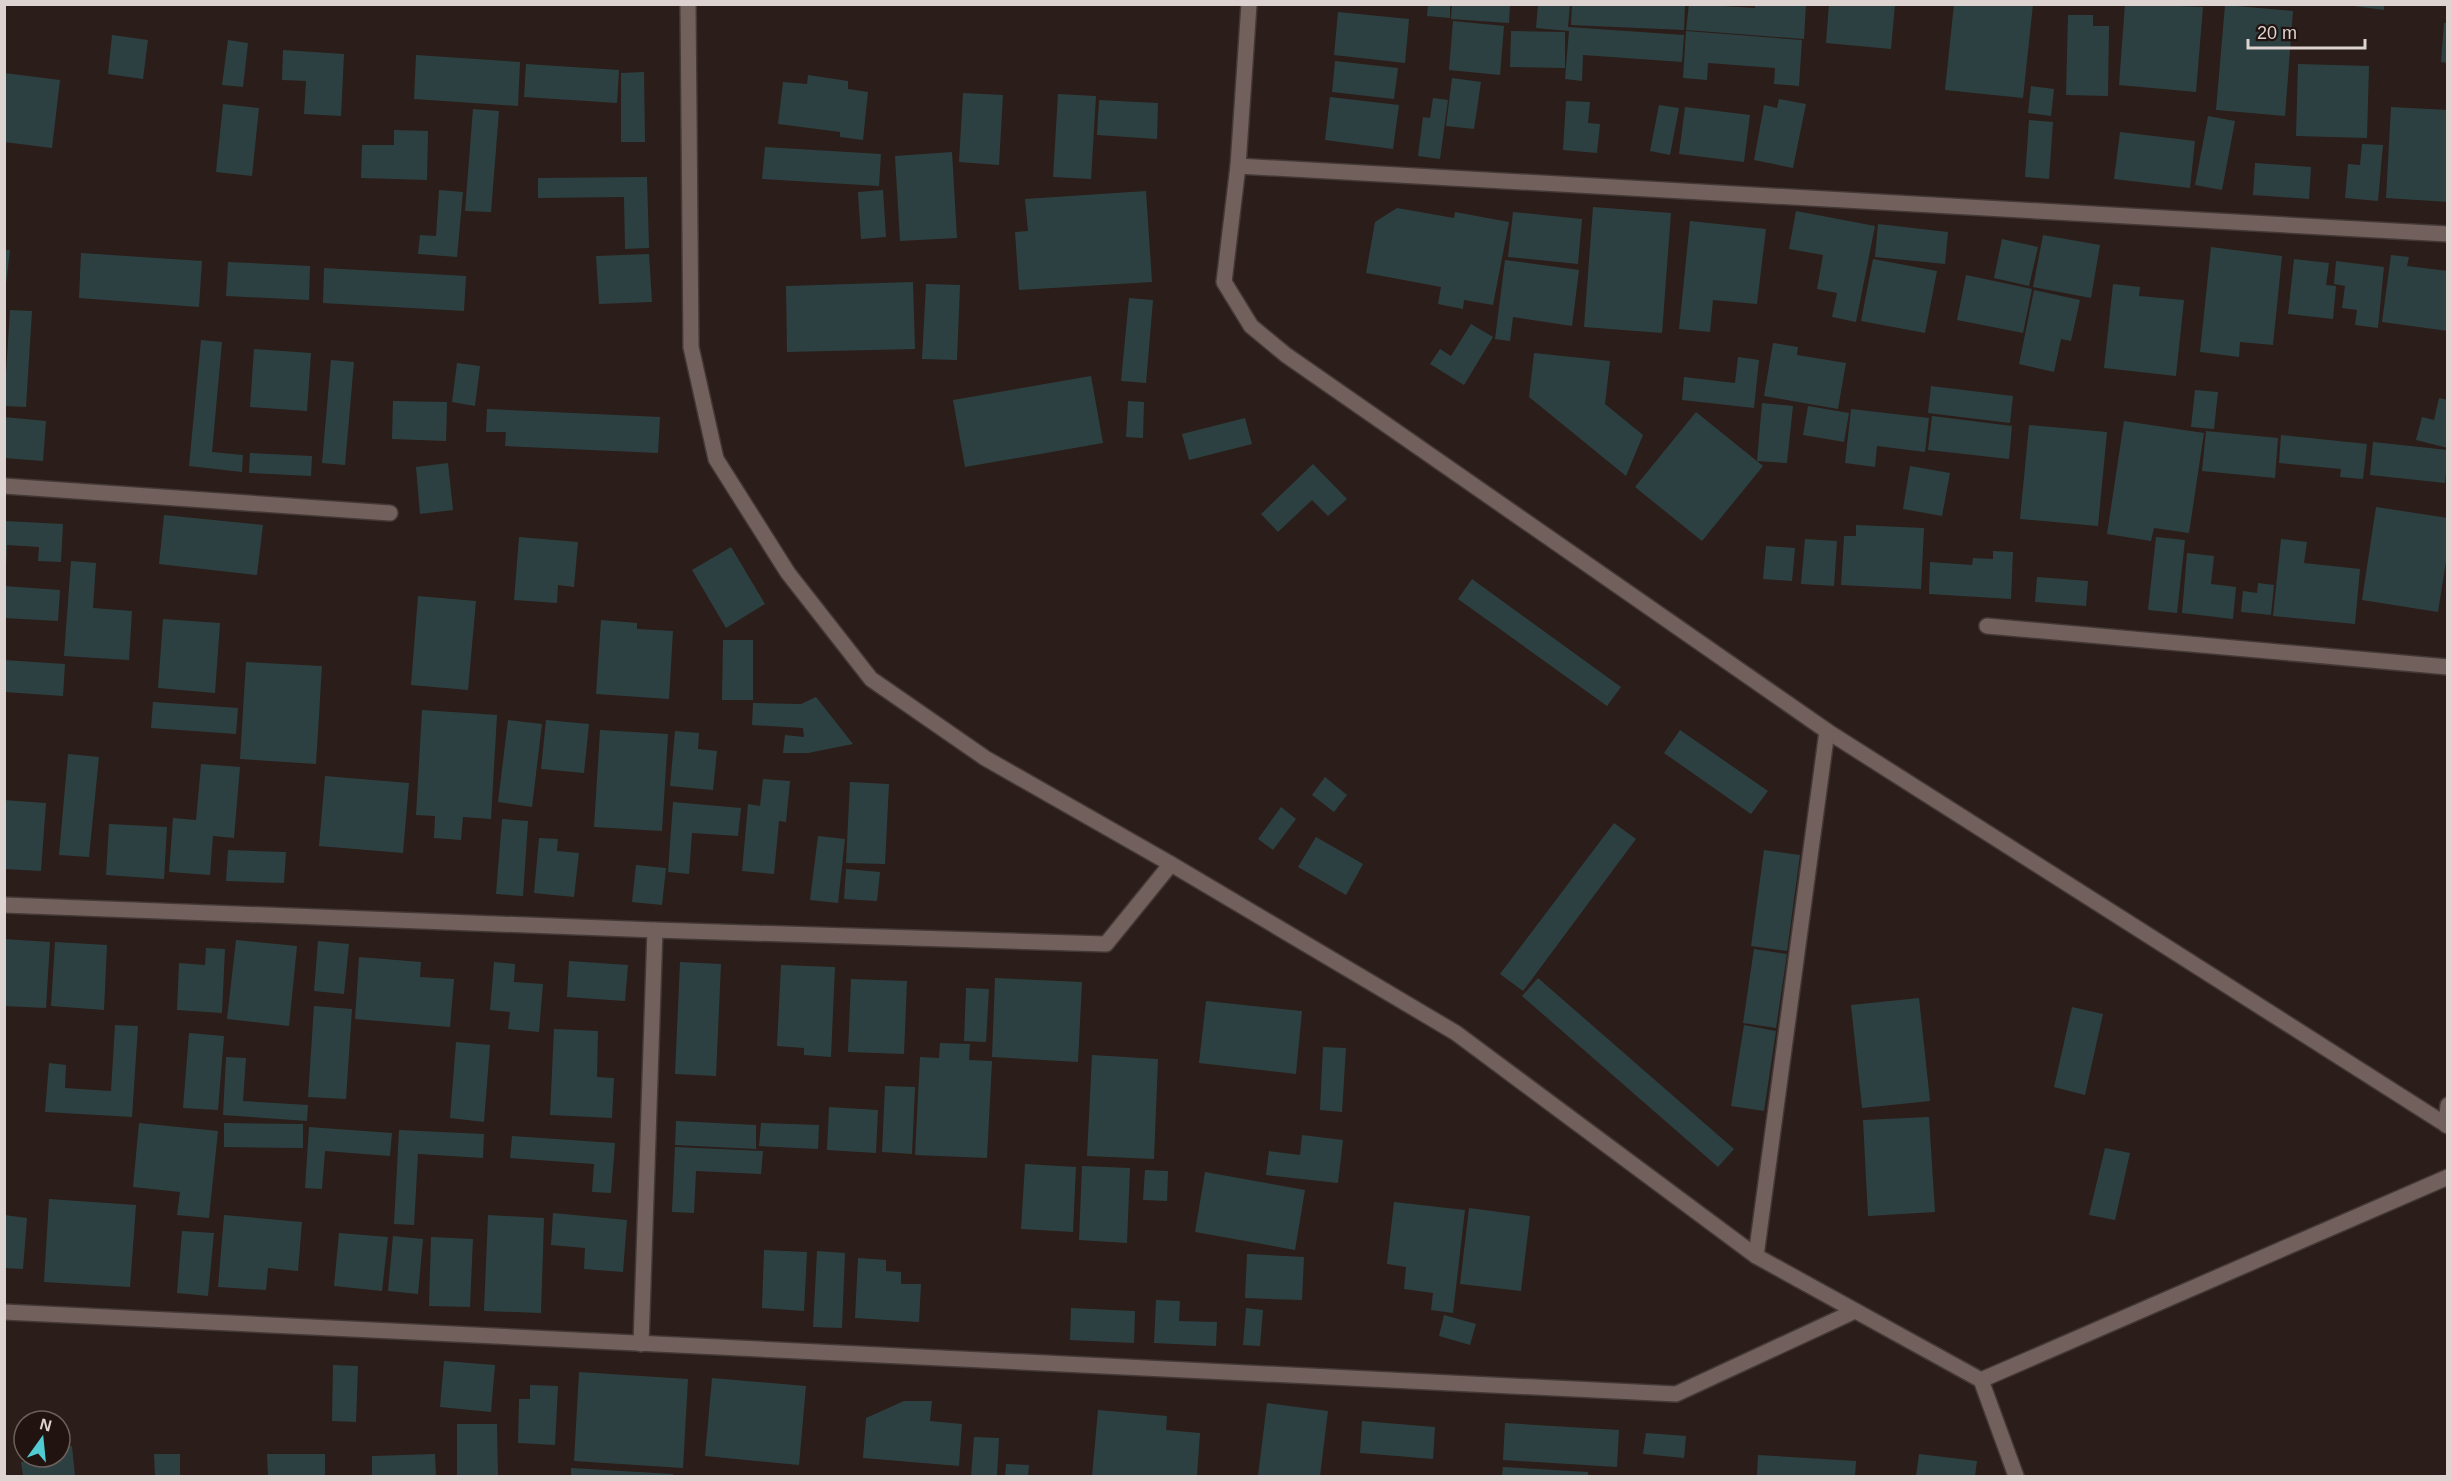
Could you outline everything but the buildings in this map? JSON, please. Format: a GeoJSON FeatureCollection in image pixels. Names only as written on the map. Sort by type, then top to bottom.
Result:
{"type":"FeatureCollection","features":[{"type":"Feature","properties":{"kind":"street"},"geometry":{"type":"LineString","coordinates":[[688,4],[692,347],[716,459],[788,573],[871,679],[985,758],[1171,864],[1456,1033],[1756,1256],[1981,1380],[2016,1476]]}},
{"type":"Feature","properties":{"kind":"street"},"geometry":{"type":"LineString","coordinates":[[1249,4],[1238,166],[1224,282],[1251,327],[1286,355],[1827,731],[2447,1125],[2448,1105]]}},
{"type":"Feature","properties":{"kind":"street"},"geometry":{"type":"LineString","coordinates":[[1238,166],[2448,234]]}},
{"type":"Feature","properties":{"kind":"street"},"geometry":{"type":"LineString","coordinates":[[4,486],[390,513]]}},
{"type":"Feature","properties":{"kind":"street"},"geometry":{"type":"LineString","coordinates":[[1987,627],[2448,667]]}},
{"type":"Feature","properties":{"kind":"street"},"geometry":{"type":"LineString","coordinates":[[1756,1256],[1827,731]]}},
{"type":"Feature","properties":{"kind":"street"},"geometry":{"type":"LineString","coordinates":[[4,905],[655,930],[1106,944],[1171,864]]}},
{"type":"Feature","properties":{"kind":"street"},"geometry":{"type":"LineString","coordinates":[[641,1344],[655,930]]}},
{"type":"Feature","properties":{"kind":"street"},"geometry":{"type":"LineString","coordinates":[[1981,1380],[2448,1177]]}},
{"type":"Feature","properties":{"kind":"street"},"geometry":{"type":"LineString","coordinates":[[4,1312],[1676,1394],[1855,1311]]}}]}
